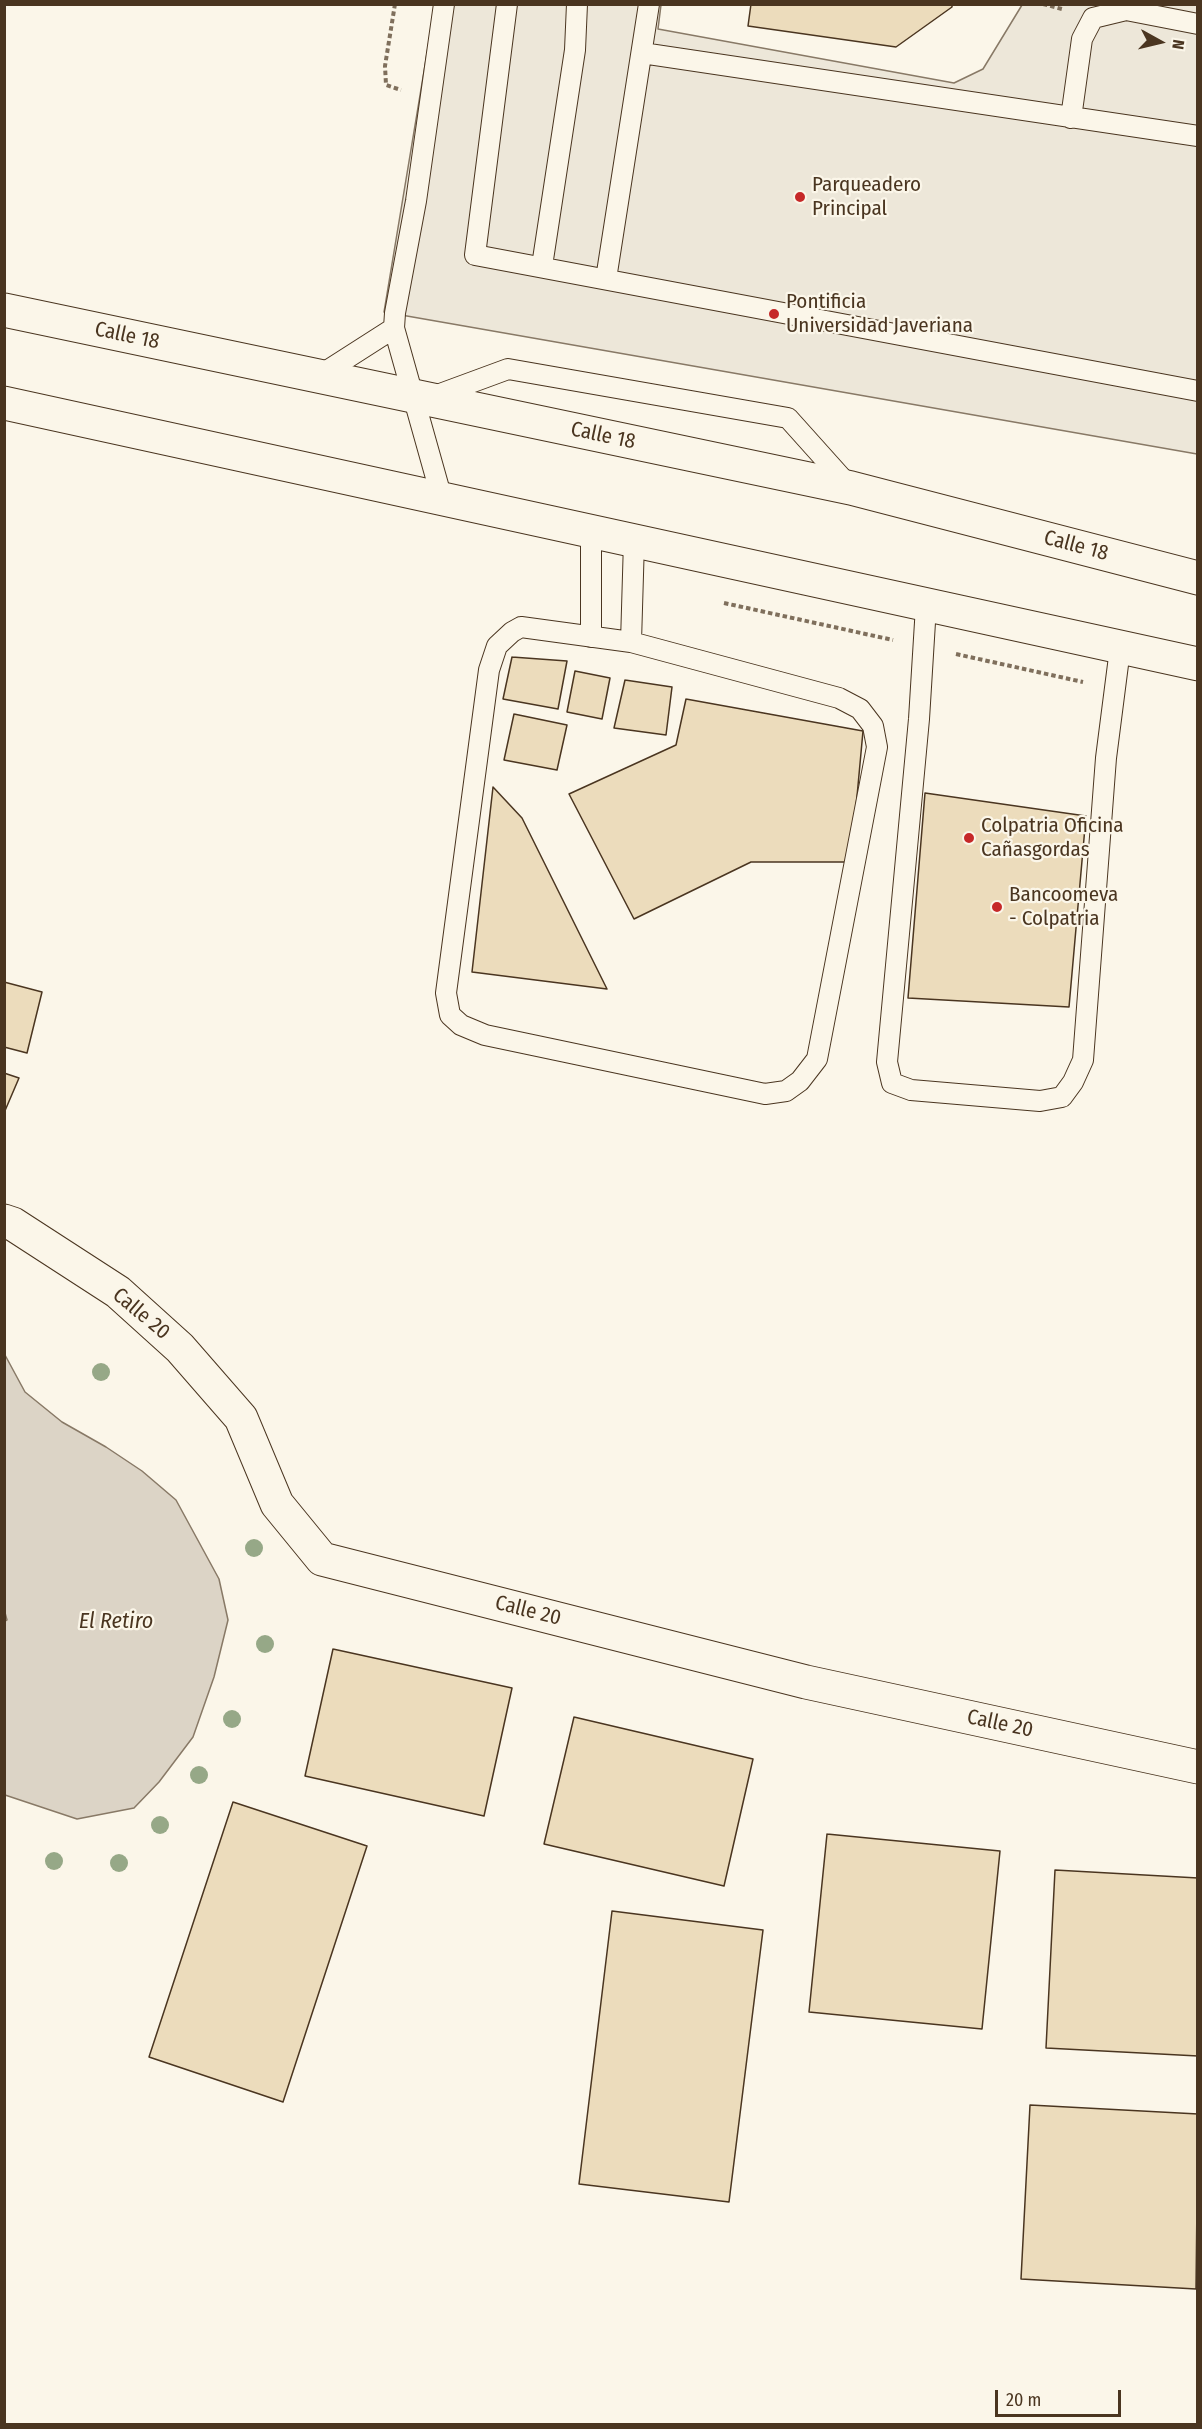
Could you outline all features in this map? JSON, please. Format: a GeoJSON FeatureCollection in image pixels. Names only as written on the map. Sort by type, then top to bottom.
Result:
{"type":"FeatureCollection","features":[{"type":"Feature","properties":{"kind":"main road","name":"Calle 18"},"geometry":{"type":"LineString","coordinates":[[4,310],[851,488],[1197,578]]}},
{"type":"Feature","properties":{"kind":"main road"},"geometry":{"type":"LineString","coordinates":[[4,403],[1120,649],[1197,664]]}},
{"type":"Feature","properties":{"kind":"main road","name":"Calle 20"},"geometry":{"type":"LineString","coordinates":[[4,1221],[13,1224],[118,1292],[180,1348],[241,1418],[276,1504],[322,1559],[806,1682],[1197,1767]]}},
{"type":"Feature","properties":{"kind":"lane"},"geometry":{"type":"LineString","coordinates":[[442,499],[420,397],[394,328],[416,201],[444,4]]}},
{"type":"Feature","properties":{"kind":"lane"},"geometry":{"type":"LineString","coordinates":[[507,4],[475,255],[1197,391]]}},
{"type":"Feature","properties":{"kind":"lane"},"geometry":{"type":"LineString","coordinates":[[542,267],[575,50],[577,4]]}},
{"type":"Feature","properties":{"kind":"lane"},"geometry":{"type":"LineString","coordinates":[[606,279],[649,4]]}},
{"type":"Feature","properties":{"kind":"lane"},"geometry":{"type":"LineString","coordinates":[[1071,118],[1082,39],[1093,18],[1126,10],[1197,24]]}},
{"type":"Feature","properties":{"kind":"lane"},"geometry":{"type":"LineString","coordinates":[[642,53],[1197,136]]}},
{"type":"Feature","properties":{"kind":"lane"},"geometry":{"type":"LineString","coordinates":[[319,376],[394,328]]}},
{"type":"Feature","properties":{"kind":"lane"},"geometry":{"type":"LineString","coordinates":[[420,397],[508,369],[788,418],[851,488]]}},
{"type":"Feature","properties":{"kind":"lane"},"geometry":{"type":"LineString","coordinates":[[591,532],[591,637]]}},
{"type":"Feature","properties":{"kind":"lane"},"geometry":{"type":"LineString","coordinates":[[632,642],[634,541]]}},
{"type":"Feature","properties":{"kind":"lane"},"geometry":{"type":"LineString","coordinates":[[926,606],[919,719],[887,1062],[892,1083],[911,1090],[1040,1101],[1062,1097],[1073,1082],[1083,1060],[1106,758],[1120,649]]}},
{"type":"Feature","properties":{"kind":"lane"},"geometry":{"type":"LineString","coordinates":[[521,627],[549,629],[591,637],[632,642],[839,698],[860,709],[873,726],[877,747],[817,1059],[800,1081],[786,1092],[765,1094],[485,1035],[461,1025],[450,1015],[446,993],[489,670],[497,646],[521,627]]}},
{"type":"Feature","properties":{"kind":"path"},"geometry":{"type":"LineString","coordinates":[[395,4],[385,66],[386,85],[399,91],[435,71]]}},
{"type":"Feature","properties":{"kind":"shaded area","name":"Parqueadero Principal"},"geometry":{"type":"Polygon","coordinates":[[[435,5],[661,5],[658,29],[954,83],[983,69],[1022,5],[1197,5],[1197,454],[384,312],[435,5]]]}},
{"type":"Feature","properties":{"kind":"water","name":"El Retiro"},"geometry":{"type":"Polygon","coordinates":[[[5,1355],[25,1392],[62,1422],[142,1471],[176,1500],[219,1579],[228,1620],[214,1677],[193,1737],[159,1782],[134,1808],[77,1819],[5,1795],[4,1622],[7,1620],[4,1609],[5,1355]]]}},
{"type":"Feature","properties":{"kind":"building"},"geometry":{"type":"Polygon","coordinates":[[[751,4],[952,4],[952,7],[896,47],[748,26],[751,4]]]}},
{"type":"Feature","properties":{"kind":"building"},"geometry":{"type":"Polygon","coordinates":[[[512,657],[567,661],[558,709],[503,699],[512,657]]]}},
{"type":"Feature","properties":{"kind":"building"},"geometry":{"type":"Polygon","coordinates":[[[575,671],[610,678],[602,719],[567,712],[575,671]]]}},
{"type":"Feature","properties":{"kind":"building"},"geometry":{"type":"Polygon","coordinates":[[[625,680],[672,687],[666,735],[614,728],[625,680]]]}},
{"type":"Feature","properties":{"kind":"building"},"geometry":{"type":"Polygon","coordinates":[[[686,699],[863,731],[851,862],[751,862],[634,919],[569,794],[676,745],[686,699]]]}},
{"type":"Feature","properties":{"kind":"building"},"geometry":{"type":"Polygon","coordinates":[[[514,714],[567,725],[557,770],[504,760],[514,714]]]}},
{"type":"Feature","properties":{"kind":"building"},"geometry":{"type":"Polygon","coordinates":[[[493,787],[522,818],[607,989],[472,972],[493,787]]]}},
{"type":"Feature","properties":{"kind":"building","name":"Bancoomeva - Colpatria"},"geometry":{"type":"Polygon","coordinates":[[[925,793],[1086,816],[1069,1007],[908,998],[925,793]]]}},
{"type":"Feature","properties":{"kind":"building"},"geometry":{"type":"Polygon","coordinates":[[[4,982],[42,992],[27,1053],[4,1047],[4,982]]]}},
{"type":"Feature","properties":{"kind":"building"},"geometry":{"type":"Polygon","coordinates":[[[4,1073],[19,1078],[4,1113],[4,1073]]]}},
{"type":"Feature","properties":{"kind":"building"},"geometry":{"type":"Polygon","coordinates":[[[333,1649],[512,1688],[484,1816],[305,1776],[333,1649]]]}},
{"type":"Feature","properties":{"kind":"building"},"geometry":{"type":"Polygon","coordinates":[[[574,1717],[753,1759],[724,1886],[544,1844],[574,1717]]]}},
{"type":"Feature","properties":{"kind":"building"},"geometry":{"type":"Polygon","coordinates":[[[233,1802],[367,1846],[283,2102],[149,2057],[233,1802]]]}},
{"type":"Feature","properties":{"kind":"building"},"geometry":{"type":"Polygon","coordinates":[[[827,1834],[1000,1851],[982,2029],[809,2012],[827,1834]]]}},
{"type":"Feature","properties":{"kind":"building"},"geometry":{"type":"Polygon","coordinates":[[[1055,1870],[1198,1878],[1198,2056],[1046,2048],[1055,1870]]]}},
{"type":"Feature","properties":{"kind":"building"},"geometry":{"type":"Polygon","coordinates":[[[612,1911],[763,1930],[729,2202],[579,2184],[612,1911]]]}},
{"type":"Feature","properties":{"kind":"building"},"geometry":{"type":"Polygon","coordinates":[[[1030,2105],[1198,2114],[1196,2289],[1021,2279],[1030,2105]]]}},
{"type":"Feature","properties":{"kind":"place","name":"Parqueadero Principal"},"geometry":{"type":"Point","coordinates":[800,197]}},
{"type":"Feature","properties":{"kind":"place","name":"Pontificia Universidad Javeriana"},"geometry":{"type":"Point","coordinates":[774,314]}},
{"type":"Feature","properties":{"kind":"place","name":"Colpatria Oficina Cañasgordas"},"geometry":{"type":"Point","coordinates":[969,838]}},
{"type":"Feature","properties":{"kind":"place","name":"Bancoomeva - Colpatria"},"geometry":{"type":"Point","coordinates":[997,907]}}]}
